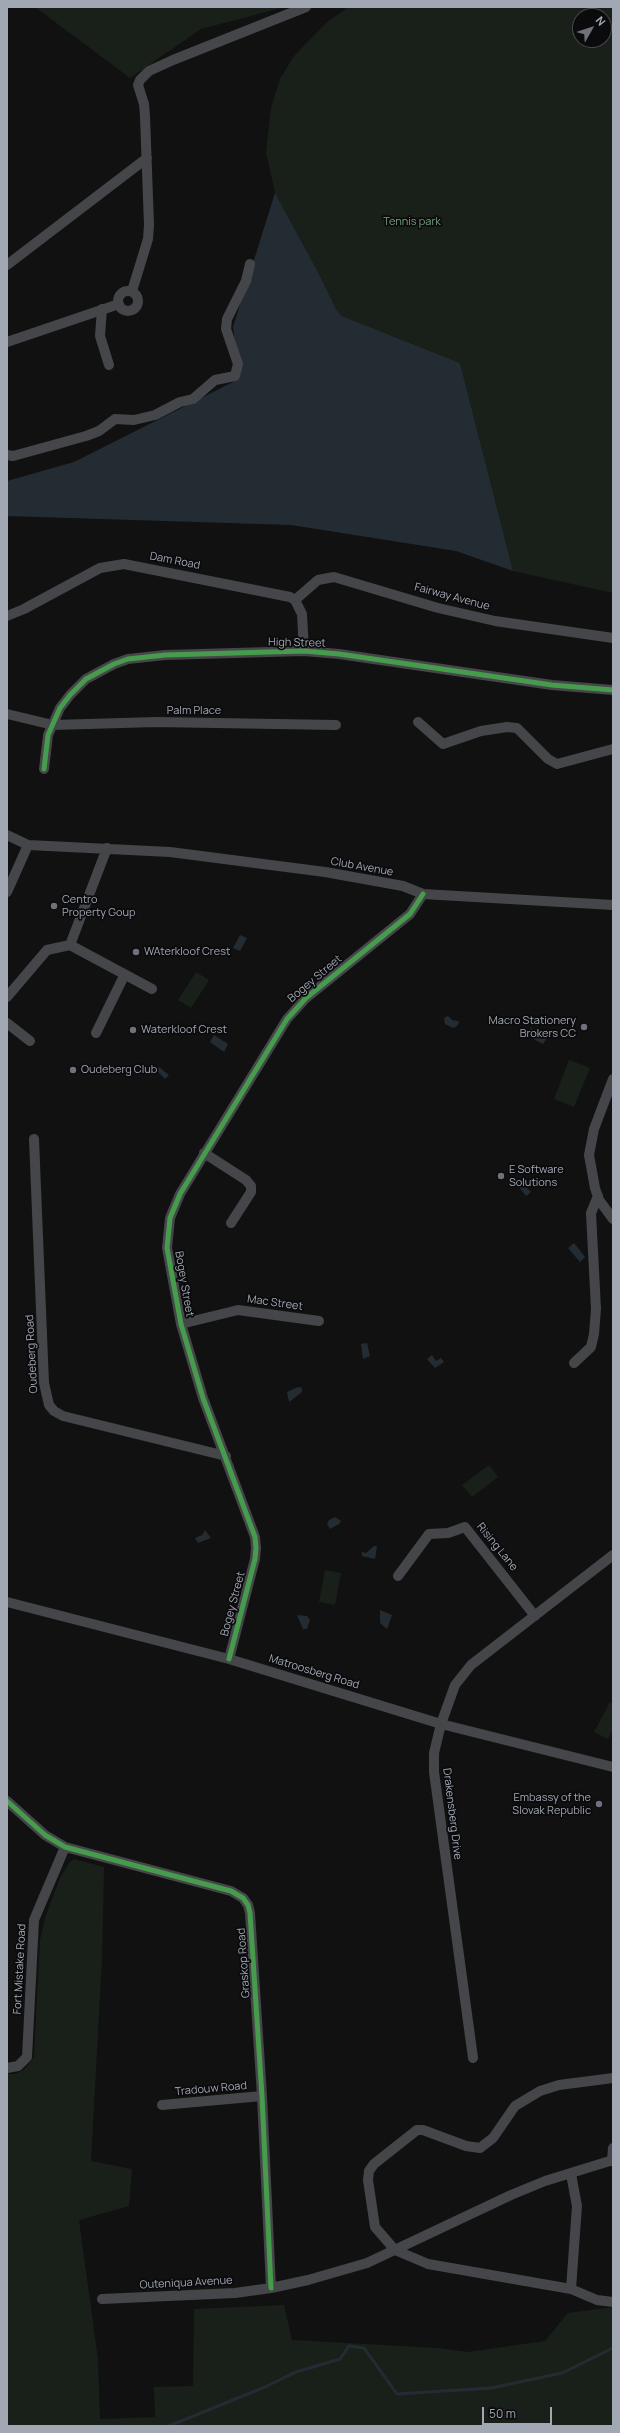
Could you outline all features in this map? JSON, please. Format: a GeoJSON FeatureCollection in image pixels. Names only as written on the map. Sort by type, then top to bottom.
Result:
{"type":"FeatureCollection","features":[{"type":"Feature","properties":{"kind":"street"},"geometry":{"type":"LineString","coordinates":[[132,292],[148,239],[147,158],[144,104],[138,85],[144,75],[198,50],[306,7]]}},
{"type":"Feature","properties":{"kind":"street"},"geometry":{"type":"LineString","coordinates":[[7,265],[147,158]]}},
{"type":"Feature","properties":{"kind":"street"},"geometry":{"type":"LineString","coordinates":[[7,455],[13,456],[99,432],[115,419],[134,420],[155,415],[180,402],[193,399],[211,382],[235,376],[238,364],[232,352],[226,324],[246,281],[250,264]]}},
{"type":"Feature","properties":{"kind":"street"},"geometry":{"type":"LineString","coordinates":[[132,292],[138,299],[136,308],[126,311],[119,304],[119,298],[123,293],[132,292]]}},
{"type":"Feature","properties":{"kind":"street"},"geometry":{"type":"LineString","coordinates":[[7,342],[119,304]]}},
{"type":"Feature","properties":{"kind":"street"},"geometry":{"type":"LineString","coordinates":[[102,309],[100,336],[109,365]]}},
{"type":"Feature","properties":{"kind":"street","name":"Dam Road"},"geometry":{"type":"LineString","coordinates":[[7,616],[24,609],[100,568],[116,563],[282,593],[295,600]]}},
{"type":"Feature","properties":{"kind":"street","name":"Fairway Avenue"},"geometry":{"type":"LineString","coordinates":[[295,600],[318,580],[334,577],[438,608],[494,621],[613,638]]}},
{"type":"Feature","properties":{"kind":"street"},"geometry":{"type":"LineString","coordinates":[[295,600],[302,614],[304,651]]}},
{"type":"Feature","properties":{"kind":"street","name":"High Street"},"geometry":{"type":"LineString","coordinates":[[44,769],[45,747],[60,708],[79,684],[100,670],[120,661],[164,655],[304,651],[339,654],[581,689],[613,690]]}},
{"type":"Feature","properties":{"kind":"street","name":"Palm Place"},"geometry":{"type":"LineString","coordinates":[[7,714],[53,726],[156,722],[336,725]]}},
{"type":"Feature","properties":{"kind":"street"},"geometry":{"type":"LineString","coordinates":[[418,722],[443,744],[481,732],[507,727],[517,728],[554,764],[613,749]]}},
{"type":"Feature","properties":{"kind":"street","name":"Club Avenue"},"geometry":{"type":"LineString","coordinates":[[7,835],[28,845],[170,852],[325,872],[403,886],[423,894],[613,905]]}},
{"type":"Feature","properties":{"kind":"street"},"geometry":{"type":"LineString","coordinates":[[7,892],[28,845]]}},
{"type":"Feature","properties":{"kind":"street"},"geometry":{"type":"LineString","coordinates":[[70,945],[107,848]]}},
{"type":"Feature","properties":{"kind":"street","name":"Bogey Street"},"geometry":{"type":"LineString","coordinates":[[229,1659],[255,1559],[255,1537],[226,1456],[203,1398],[181,1324],[170,1270],[167,1232],[180,1194],[294,1009],[404,920],[415,909],[423,894]]}},
{"type":"Feature","properties":{"kind":"street"},"geometry":{"type":"LineString","coordinates":[[7,997],[47,950],[70,945],[124,976],[152,989]]}},
{"type":"Feature","properties":{"kind":"street"},"geometry":{"type":"LineString","coordinates":[[96,1033],[124,976]]}},
{"type":"Feature","properties":{"kind":"street"},"geometry":{"type":"LineString","coordinates":[[7,1023],[30,1041]]}},
{"type":"Feature","properties":{"kind":"street"},"geometry":{"type":"LineString","coordinates":[[613,1078],[591,1143],[591,1169],[598,1196],[613,1219]]}},
{"type":"Feature","properties":{"kind":"street","name":"Oudeberg Road"},"geometry":{"type":"LineString","coordinates":[[34,1140],[44,1383],[49,1405],[54,1411],[63,1416],[226,1456]]}},
{"type":"Feature","properties":{"kind":"street"},"geometry":{"type":"LineString","coordinates":[[204,1153],[246,1180],[251,1186],[251,1192],[231,1223]]}},
{"type":"Feature","properties":{"kind":"street"},"geometry":{"type":"LineString","coordinates":[[574,1363],[591,1347],[594,1334],[596,1309],[591,1213],[598,1196]]}},
{"type":"Feature","properties":{"kind":"street","name":"Mac Street"},"geometry":{"type":"LineString","coordinates":[[181,1324],[238,1310],[320,1321]]}},
{"type":"Feature","properties":{"kind":"street","name":"Rising Lane"},"geometry":{"type":"LineString","coordinates":[[398,1576],[429,1534],[448,1533],[465,1527],[535,1616]]}},
{"type":"Feature","properties":{"kind":"street","name":"Drakensberg Drive"},"geometry":{"type":"LineString","coordinates":[[473,2058],[434,1772],[434,1753],[441,1724],[455,1685],[463,1674],[613,1555]]}},
{"type":"Feature","properties":{"kind":"street","name":"Matroosberg Road"},"geometry":{"type":"LineString","coordinates":[[7,1602],[229,1659],[441,1724],[613,1767]]}},
{"type":"Feature","properties":{"kind":"street","name":"Graskop Road"},"geometry":{"type":"LineString","coordinates":[[7,1801],[45,1835],[65,1847],[231,1891],[243,1898],[250,1913],[262,2096],[271,2288]]}},
{"type":"Feature","properties":{"kind":"street","name":"Fort Mistake Road"},"geometry":{"type":"LineString","coordinates":[[7,2068],[18,2066],[24,2062],[28,2051],[34,1920],[65,1847]]}},
{"type":"Feature","properties":{"kind":"street"},"geometry":{"type":"LineString","coordinates":[[613,2078],[559,2085],[540,2091],[515,2106],[493,2138],[480,2148],[466,2146],[420,2129],[410,2134],[374,2164],[368,2175],[368,2190],[375,2227],[395,2250],[428,2264],[571,2289],[597,2300],[613,2302]]}},
{"type":"Feature","properties":{"kind":"street","name":"Tradouw Road"},"geometry":{"type":"LineString","coordinates":[[162,2105],[262,2096]]}},
{"type":"Feature","properties":{"kind":"street"},"geometry":{"type":"LineString","coordinates":[[613,2148],[613,2160]]}},
{"type":"Feature","properties":{"kind":"street","name":"Outeniqua Avenue"},"geometry":{"type":"LineString","coordinates":[[102,2299],[235,2293],[271,2288],[367,2263],[511,2195],[613,2160]]}},
{"type":"Feature","properties":{"kind":"street"},"geometry":{"type":"LineString","coordinates":[[571,2174],[577,2206],[571,2289]]}},
{"type":"Feature","properties":{"kind":"green space"},"geometry":{"type":"Polygon","coordinates":[[[35,7],[285,7],[201,29],[130,78],[35,7]]]}},
{"type":"Feature","properties":{"kind":"green space","name":"Tennis park"},"geometry":{"type":"Polygon","coordinates":[[[348,7],[613,7],[613,593],[513,571],[460,363],[342,316],[336,309],[318,272],[275,193],[266,152],[271,108],[280,79],[294,56],[325,24],[348,7]]]}},
{"type":"Feature","properties":{"kind":"green space"},"geometry":{"type":"Polygon","coordinates":[[[196,972],[209,980],[191,1008],[178,1000],[196,972]]]}},
{"type":"Feature","properties":{"kind":"green space"},"geometry":{"type":"Polygon","coordinates":[[[569,1060],[590,1068],[574,1107],[554,1099],[569,1060]]]}},
{"type":"Feature","properties":{"kind":"green space"},"geometry":{"type":"Polygon","coordinates":[[[489,1465],[498,1477],[472,1497],[462,1485],[489,1465]]]}},
{"type":"Feature","properties":{"kind":"green space"},"geometry":{"type":"Polygon","coordinates":[[[325,1570],[341,1573],[335,1605],[319,1602],[325,1570]]]}},
{"type":"Feature","properties":{"kind":"green space"},"geometry":{"type":"Polygon","coordinates":[[[610,1702],[613,1704],[613,1729],[608,1739],[594,1732],[610,1702]]]}},
{"type":"Feature","properties":{"kind":"green space"},"geometry":{"type":"Polygon","coordinates":[[[74,1859],[104,1867],[102,1959],[91,2161],[132,2169],[129,2206],[79,2220],[98,2359],[100,2419],[155,2417],[154,2387],[193,2386],[194,2309],[284,2305],[292,2340],[438,2348],[468,2352],[545,2341],[568,2313],[613,2307],[613,2426],[7,2426],[7,2074],[15,2074],[24,2070],[34,2057],[40,1940],[45,1918],[60,1878],[69,1863],[74,1859]]]}},
{"type":"Feature","properties":{"kind":"shaded area"},"geometry":{"type":"Polygon","coordinates":[[[275,193],[318,272],[336,309],[342,316],[460,363],[513,571],[456,551],[291,525],[7,516],[7,481],[74,462],[237,380],[241,373],[236,352],[233,327],[275,193]]]}},
{"type":"Feature","properties":{"kind":"shaded area"},"geometry":{"type":"Polygon","coordinates":[[[240,935],[247,938],[240,951],[233,948],[240,935]]]}},
{"type":"Feature","properties":{"kind":"shaded area"},"geometry":{"type":"Polygon","coordinates":[[[448,1016],[452,1020],[458,1021],[459,1023],[456,1027],[453,1028],[445,1024],[444,1018],[448,1016]]]}},
{"type":"Feature","properties":{"kind":"shaded area"},"geometry":{"type":"Polygon","coordinates":[[[531,1028],[547,1038],[543,1044],[526,1035],[531,1028]]]}},
{"type":"Feature","properties":{"kind":"shaded area"},"geometry":{"type":"Polygon","coordinates":[[[214,1035],[228,1044],[224,1052],[210,1042],[214,1035]]]}},
{"type":"Feature","properties":{"kind":"shaded area"},"geometry":{"type":"Polygon","coordinates":[[[154,1066],[157,1068],[159,1067],[169,1075],[165,1079],[157,1071],[153,1075],[149,1071],[154,1066]]]}},
{"type":"Feature","properties":{"kind":"shaded area"},"geometry":{"type":"Polygon","coordinates":[[[519,1180],[531,1192],[526,1196],[515,1182],[519,1180]]]}},
{"type":"Feature","properties":{"kind":"shaded area"},"geometry":{"type":"Polygon","coordinates":[[[574,1243],[585,1257],[580,1262],[568,1248],[574,1243]]]}},
{"type":"Feature","properties":{"kind":"shaded area"},"geometry":{"type":"Polygon","coordinates":[[[367,1343],[370,1356],[363,1359],[361,1344],[367,1343]]]}},
{"type":"Feature","properties":{"kind":"shaded area"},"geometry":{"type":"Polygon","coordinates":[[[432,1355],[436,1361],[441,1358],[444,1362],[435,1368],[427,1359],[432,1355]]]}},
{"type":"Feature","properties":{"kind":"shaded area"},"geometry":{"type":"Polygon","coordinates":[[[298,1387],[302,1388],[302,1392],[289,1402],[287,1392],[298,1387]]]}},
{"type":"Feature","properties":{"kind":"shaded area"},"geometry":{"type":"Polygon","coordinates":[[[335,1517],[341,1521],[339,1524],[330,1529],[327,1524],[329,1520],[335,1517]]]}},
{"type":"Feature","properties":{"kind":"shaded area"},"geometry":{"type":"Polygon","coordinates":[[[205,1530],[211,1538],[198,1543],[195,1538],[202,1535],[205,1530]]]}},
{"type":"Feature","properties":{"kind":"shaded area"},"geometry":{"type":"Polygon","coordinates":[[[374,1546],[377,1546],[375,1559],[362,1556],[362,1552],[366,1553],[374,1546]]]}},
{"type":"Feature","properties":{"kind":"shaded area"},"geometry":{"type":"Polygon","coordinates":[[[380,1610],[392,1615],[387,1629],[380,1623],[380,1610]]]}},
{"type":"Feature","properties":{"kind":"shaded area"},"geometry":{"type":"Polygon","coordinates":[[[297,1615],[307,1616],[310,1620],[307,1629],[303,1629],[297,1615]]]}},
{"type":"Feature","properties":{"kind":"waterway"},"geometry":{"type":"LineString","coordinates":[[169,2426],[265,2387],[296,2372],[340,2359],[349,2346],[364,2348],[397,2394],[491,2388],[562,2373],[613,2348]]}},
{"type":"Feature","properties":{"kind":"cycle path"},"geometry":{"type":"LineString","coordinates":[[44,769],[48,735],[60,708],[70,695],[86,679],[114,664],[128,659],[165,655],[304,651],[339,654],[552,685],[613,690]]}},
{"type":"Feature","properties":{"kind":"cycle path"},"geometry":{"type":"LineString","coordinates":[[229,1659],[255,1559],[255,1537],[203,1398],[181,1324],[167,1248],[170,1218],[180,1194],[287,1019],[306,998],[410,914],[423,894]]}},
{"type":"Feature","properties":{"kind":"cycle path"},"geometry":{"type":"LineString","coordinates":[[7,1801],[45,1835],[65,1847],[231,1891],[243,1898],[248,1905],[250,1913],[262,2096],[271,2288]]}},
{"type":"Feature","properties":{"kind":"place","name":"Centro Property Goup"},"geometry":{"type":"Point","coordinates":[54,906]}},
{"type":"Feature","properties":{"kind":"place","name":"WAterkloof Crest"},"geometry":{"type":"Point","coordinates":[136,952]}},
{"type":"Feature","properties":{"kind":"place","name":"Macro Stationery Brokers CC"},"geometry":{"type":"Point","coordinates":[584,1027]}},
{"type":"Feature","properties":{"kind":"place","name":"Waterkloof Crest"},"geometry":{"type":"Point","coordinates":[133,1030]}},
{"type":"Feature","properties":{"kind":"place","name":"Oudeberg Club"},"geometry":{"type":"Point","coordinates":[73,1070]}},
{"type":"Feature","properties":{"kind":"place","name":"E Software Solutions"},"geometry":{"type":"Point","coordinates":[501,1176]}},
{"type":"Feature","properties":{"kind":"place","name":"Embassy of the Slovak Republic"},"geometry":{"type":"Point","coordinates":[599,1804]}}]}
